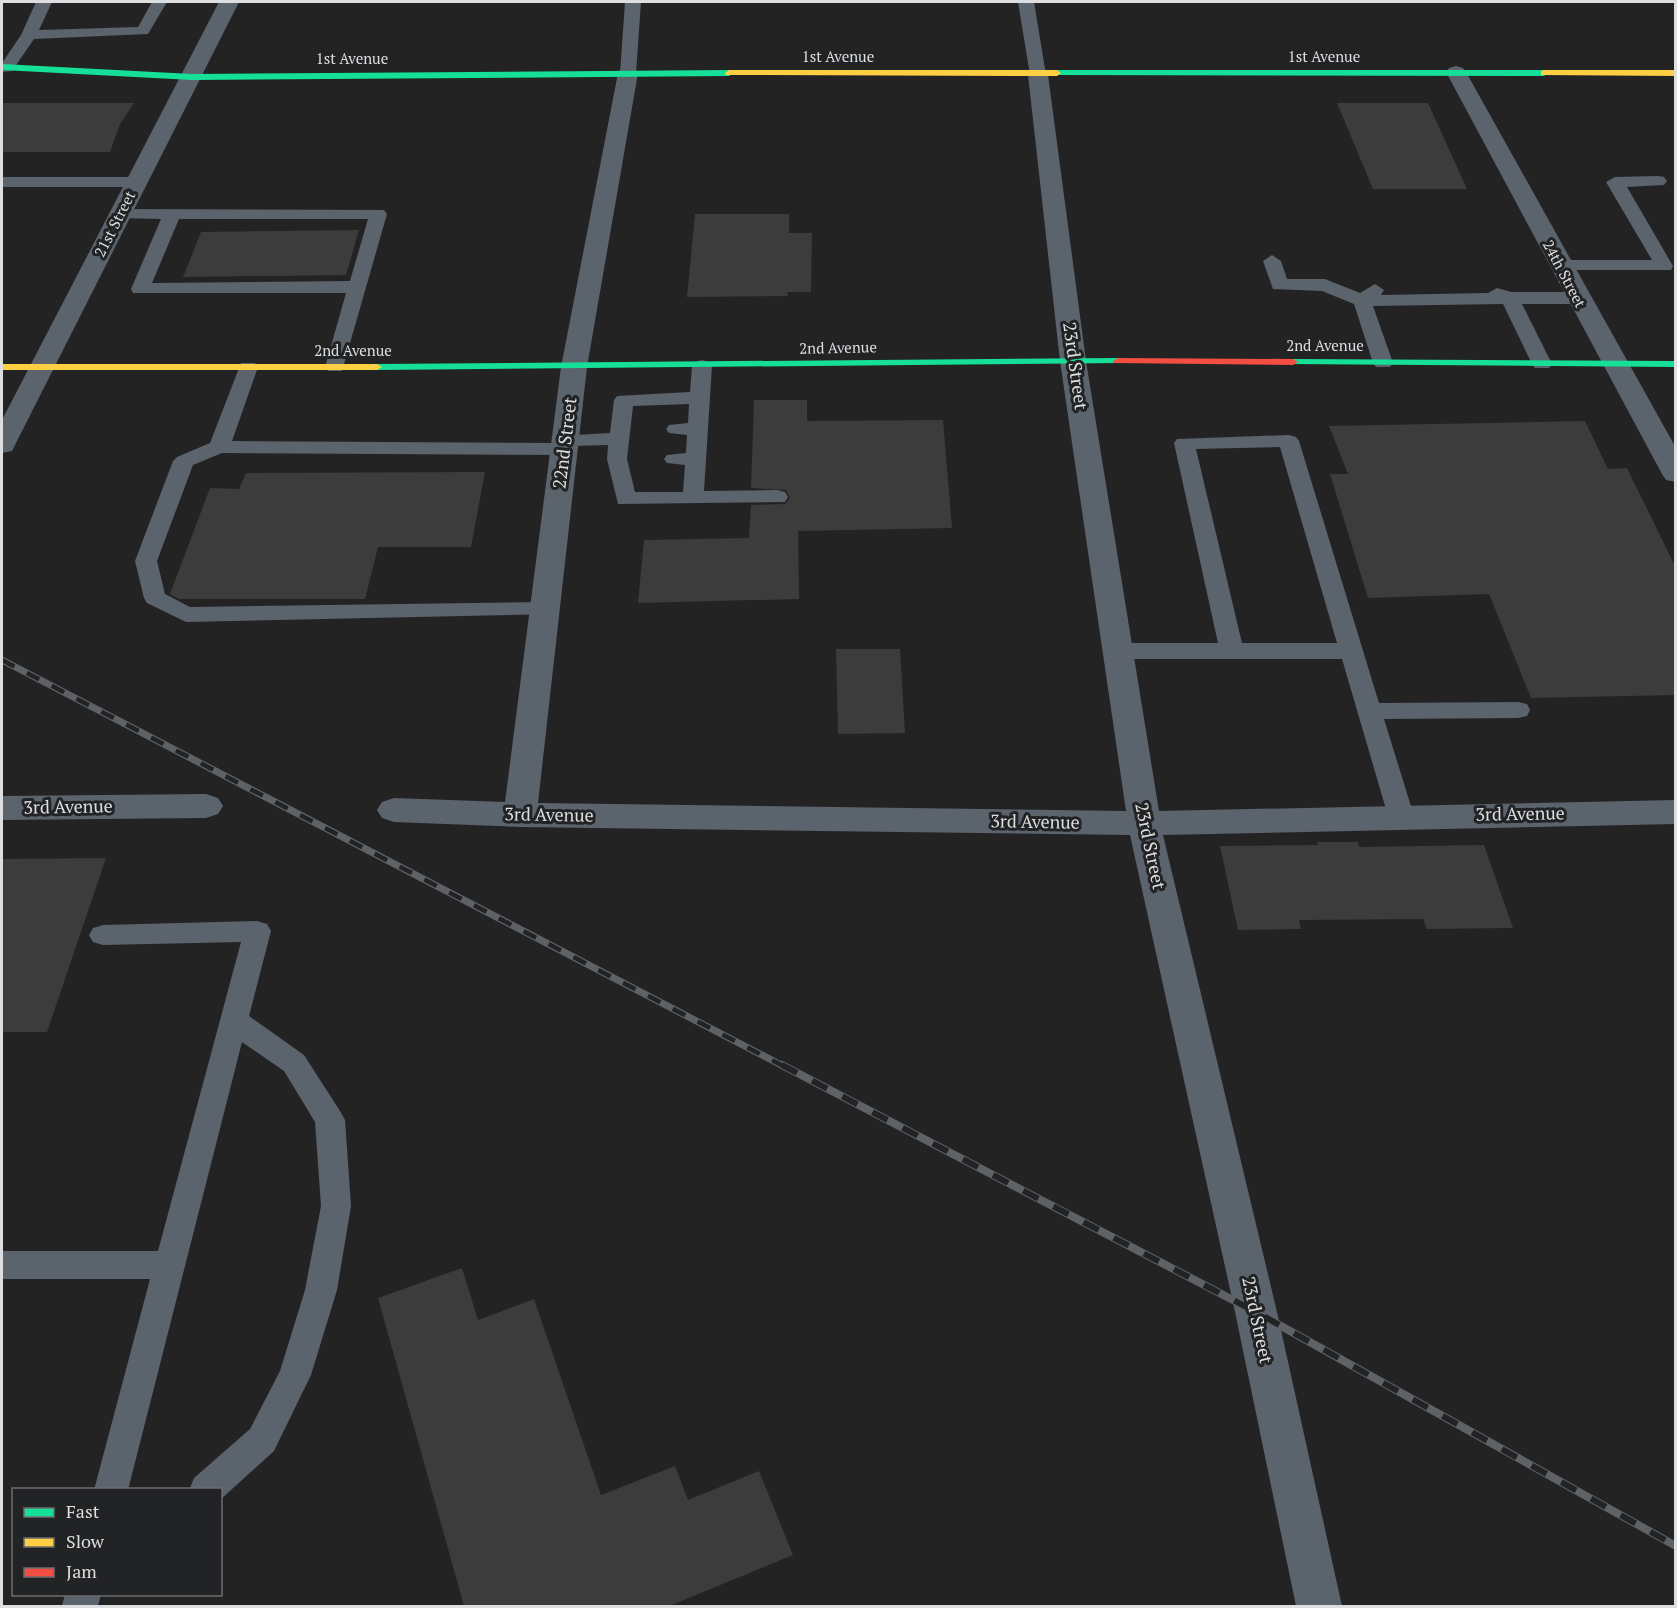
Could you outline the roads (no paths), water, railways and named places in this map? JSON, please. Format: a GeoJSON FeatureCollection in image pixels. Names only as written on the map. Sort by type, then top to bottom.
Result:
{"type":"FeatureCollection","features":[{"type":"Feature","properties":{"kind":"street","name":"21st Street"},"geometry":{"type":"LineString","coordinates":[[2,445],[229,2]]}},
{"type":"Feature","properties":{"kind":"street","name":"1st Avenue"},"geometry":{"type":"LineString","coordinates":[[4,68],[192,77],[627,73],[1038,75],[1676,73]]}},
{"type":"Feature","properties":{"kind":"street","name":"24th Street"},"geometry":{"type":"LineString","coordinates":[[1456,72],[1577,298],[1676,474]]}},
{"type":"Feature","properties":{"kind":"street","name":"22nd Street"},"geometry":{"type":"LineString","coordinates":[[520,815],[574,368],[627,73]]}},
{"type":"Feature","properties":{"kind":"street","name":"23rd Street"},"geometry":{"type":"LineString","coordinates":[[1038,75],[1073,361],[1144,823],[1256,1312],[1319,1606]]}},
{"type":"Feature","properties":{"kind":"street","name":"2nd Avenue"},"geometry":{"type":"LineString","coordinates":[[2,367],[574,368],[1073,361],[1676,364]]}},
{"type":"Feature","properties":{"kind":"street","name":"3rd Avenue"},"geometry":{"type":"LineString","coordinates":[[2,808],[206,806]]}},
{"type":"Feature","properties":{"kind":"street","name":"3rd Avenue"},"geometry":{"type":"LineString","coordinates":[[393,810],[520,815],[1144,823],[1676,812]]}},
{"type":"Feature","properties":{"kind":"lane"},"geometry":{"type":"LineString","coordinates":[[4,68],[29,35],[44,2]]}},
{"type":"Feature","properties":{"kind":"lane"},"geometry":{"type":"LineString","coordinates":[[29,35],[143,31],[159,2]]}},
{"type":"Feature","properties":{"kind":"lane"},"geometry":{"type":"LineString","coordinates":[[627,73],[633,2]]}},
{"type":"Feature","properties":{"kind":"lane"},"geometry":{"type":"LineString","coordinates":[[1026,2],[1038,75]]}},
{"type":"Feature","properties":{"kind":"lane"},"geometry":{"type":"LineString","coordinates":[[1658,181],[1615,182],[1670,271]]}},
{"type":"Feature","properties":{"kind":"lane"},"geometry":{"type":"LineString","coordinates":[[2,182],[137,182]]}},
{"type":"Feature","properties":{"kind":"lane"},"geometry":{"type":"LineString","coordinates":[[120,214],[378,214],[335,367]]}},
{"type":"Feature","properties":{"kind":"lane"},"geometry":{"type":"LineString","coordinates":[[172,214],[140,289],[358,287]]}},
{"type":"Feature","properties":{"kind":"lane"},"geometry":{"type":"LineString","coordinates":[[1272,261],[1280,285],[1325,285],[1362,301],[1577,298]]}},
{"type":"Feature","properties":{"kind":"lane"},"geometry":{"type":"LineString","coordinates":[[1561,266],[1670,271]]}},
{"type":"Feature","properties":{"kind":"lane"},"geometry":{"type":"LineString","coordinates":[[1447,285],[1470,286],[1510,298],[1542,364]]}},
{"type":"Feature","properties":{"kind":"lane"},"geometry":{"type":"LineString","coordinates":[[1362,301],[1381,286],[1408,286]]}},
{"type":"Feature","properties":{"kind":"lane"},"geometry":{"type":"LineString","coordinates":[[1362,301],[1383,363]]}},
{"type":"Feature","properties":{"kind":"lane"},"geometry":{"type":"LineString","coordinates":[[693,498],[685,459],[697,429],[702,366]]}},
{"type":"Feature","properties":{"kind":"lane"},"geometry":{"type":"LineString","coordinates":[[219,447],[248,367]]}},
{"type":"Feature","properties":{"kind":"lane"},"geometry":{"type":"LineString","coordinates":[[699,399],[624,400],[626,499],[777,497]]}},
{"type":"Feature","properties":{"kind":"lane"},"geometry":{"type":"LineString","coordinates":[[676,429],[697,429]]}},
{"type":"Feature","properties":{"kind":"lane"},"geometry":{"type":"LineString","coordinates":[[1232,652],[1184,443],[1289,441],[1401,816]]}},
{"type":"Feature","properties":{"kind":"lane"},"geometry":{"type":"LineString","coordinates":[[545,609],[186,615],[155,598],[147,561],[184,461],[219,447],[625,444]]}},
{"type":"Feature","properties":{"kind":"lane"},"geometry":{"type":"LineString","coordinates":[[1117,651],[1351,651]]}},
{"type":"Feature","properties":{"kind":"lane"},"geometry":{"type":"LineString","coordinates":[[1369,711],[1518,710]]}},
{"type":"Feature","properties":{"kind":"lane"},"geometry":{"type":"LineString","coordinates":[[103,935],[257,932],[112,1488]]}},
{"type":"Feature","properties":{"kind":"lane"},"geometry":{"type":"LineString","coordinates":[[208,1488],[262,1440],[295,1375],[321,1290],[336,1206],[330,1120],[294,1063],[234,1021]]}},
{"type":"Feature","properties":{"kind":"lane"},"geometry":{"type":"LineString","coordinates":[[2,1265],[170,1265]]}},
{"type":"Feature","properties":{"kind":"railway"},"geometry":{"type":"LineString","coordinates":[[2,660],[785,1067]]}},
{"type":"Feature","properties":{"kind":"railway"},"geometry":{"type":"LineString","coordinates":[[782,1065],[1256,1312],[1676,1546]]}}]}
